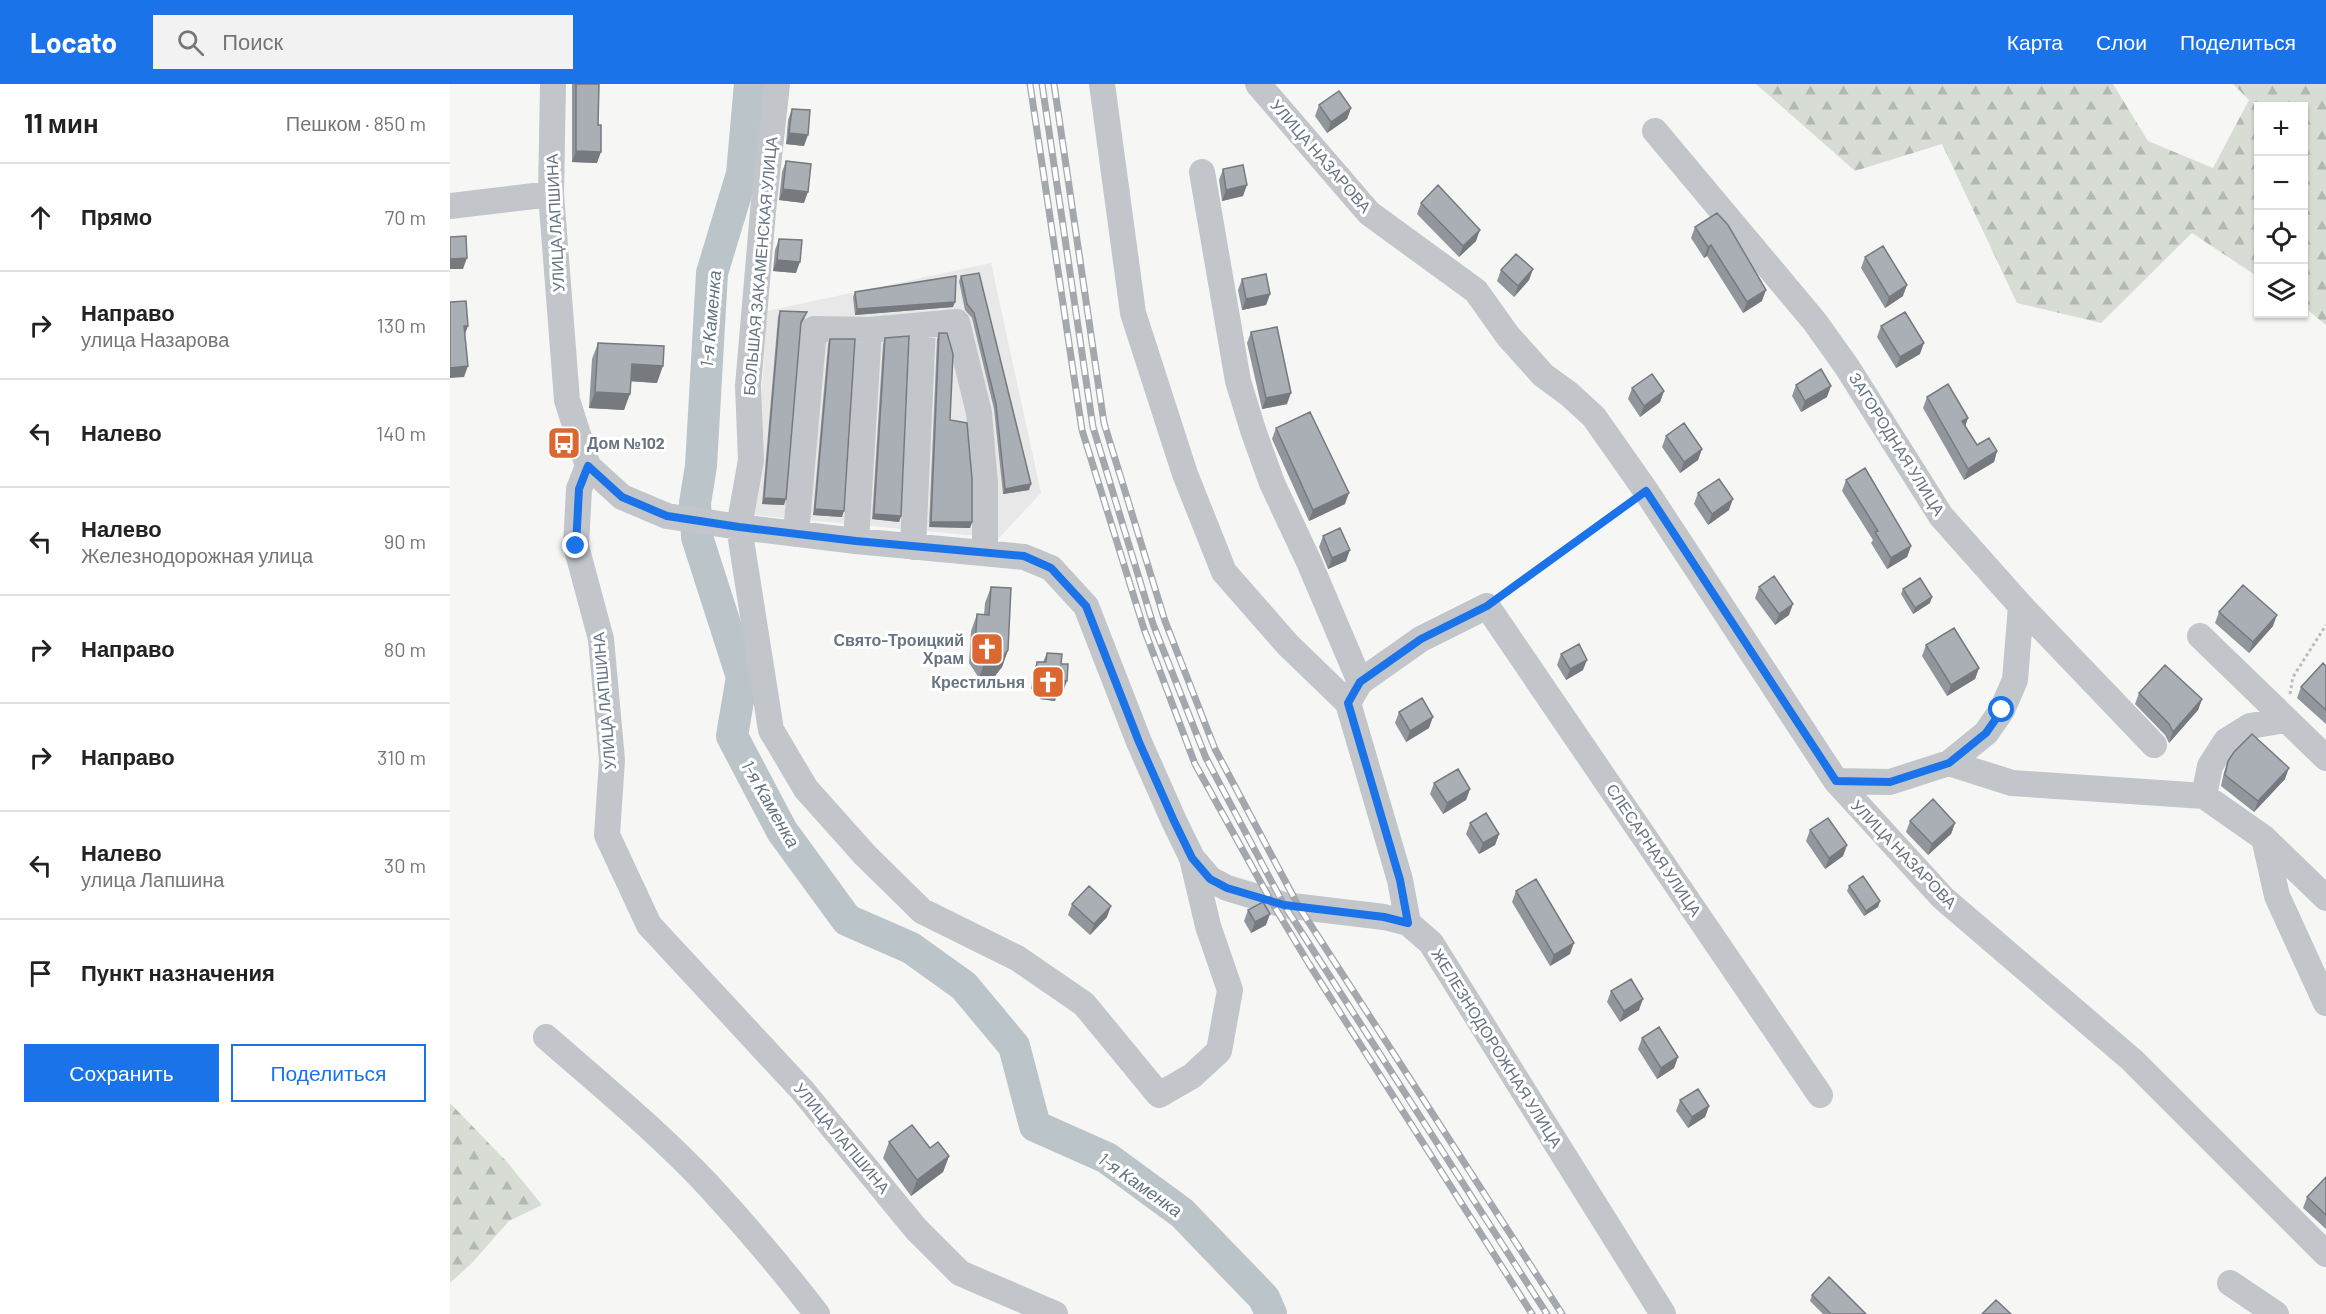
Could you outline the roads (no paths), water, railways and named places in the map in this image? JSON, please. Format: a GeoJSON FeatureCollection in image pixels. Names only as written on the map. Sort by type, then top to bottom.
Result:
{"type":"FeatureCollection","features":[{"type":"Feature","properties":{"kind":"street","name":"УЛИЦА ЛАПШИНА"},"geometry":{"type":"LineString","coordinates":[[553,84],[550,194],[567,400],[588,466],[579,489],[576,546],[601,639],[612,760],[607,836],[649,925],[802,1090],[916,1229],[960,1273],[1055,1314]]}},
{"type":"Feature","properties":{"kind":"street","name":"БОЛЬШАЯ ЗАКАМЕНСКАЯ УЛИЦА"},"geometry":{"type":"LineString","coordinates":[[777,84],[748,386],[751,460],[739,527],[771,730],[806,789],[865,855],[922,911],[1017,958],[1084,1004],[1159,1095],[1192,1076],[1219,1051],[1230,990],[1208,926],[1192,858]]}},
{"type":"Feature","properties":{"kind":"street"},"geometry":{"type":"LineString","coordinates":[[1102,84],[1133,313],[1185,474],[1224,572],[1288,645],[1354,693]]}},
{"type":"Feature","properties":{"kind":"street","name":"УЛИЦА НАЗАРОВА"},"geometry":{"type":"LineString","coordinates":[[1258,84],[1369,213],[1476,291],[1508,336],[1543,375],[1594,417],[1646,491],[1836,781],[1943,898],[2132,1060],[2326,1254]]}},
{"type":"Feature","properties":{"kind":"street","name":"ЗАГОРОДНАЯ УЛИЦА"},"geometry":{"type":"LineString","coordinates":[[1655,131],[1809,315],[1847,367],[1941,516],[2021,606],[2154,745]]}},
{"type":"Feature","properties":{"kind":"street"},"geometry":{"type":"LineString","coordinates":[[588,466],[622,497],[667,516],[856,541],[1024,556],[1051,568],[1086,606],[1139,742],[1192,858],[1210,879],[1227,888],[1284,905],[1384,917],[1408,923],[1400,880],[1354,693],[1309,562],[1272,483],[1238,381],[1202,172]]}},
{"type":"Feature","properties":{"kind":"street"},"geometry":{"type":"LineString","coordinates":[[450,206],[550,194]]}},
{"type":"Feature","properties":{"kind":"street"},"geometry":{"type":"LineString","coordinates":[[796,534],[814,328],[869,330],[957,322],[979,413],[985,484],[985,553]]}},
{"type":"Feature","properties":{"kind":"street"},"geometry":{"type":"LineString","coordinates":[[913,547],[923,325]]}},
{"type":"Feature","properties":{"kind":"street"},"geometry":{"type":"LineString","coordinates":[[856,541],[869,330]]}},
{"type":"Feature","properties":{"kind":"street","name":"СЛЕСАРНАЯ УЛИЦА"},"geometry":{"type":"LineString","coordinates":[[1354,693],[1421,639],[1487,606],[1821,1095]]}},
{"type":"Feature","properties":{"kind":"street"},"geometry":{"type":"LineString","coordinates":[[1836,781],[1890,782],[1949,763],[1986,733],[2002,710],[2015,680],[2021,606]]}},
{"type":"Feature","properties":{"kind":"street"},"geometry":{"type":"LineString","coordinates":[[2199,636],[2326,758]]}},
{"type":"Feature","properties":{"kind":"street"},"geometry":{"type":"LineString","coordinates":[[2204,796],[2210,766],[2226,741],[2250,726],[2286,720]]}},
{"type":"Feature","properties":{"kind":"street"},"geometry":{"type":"LineString","coordinates":[[1949,763],[2012,783],[2204,796],[2264,838],[2326,898]]}},
{"type":"Feature","properties":{"kind":"street"},"geometry":{"type":"LineString","coordinates":[[2264,838],[2277,896],[2326,1003]]}},
{"type":"Feature","properties":{"kind":"street","name":"ЖЕЛЕЗНОДОРОЖНАЯ УЛИЦА"},"geometry":{"type":"LineString","coordinates":[[1408,923],[1431,943],[1663,1314]]}},
{"type":"Feature","properties":{"kind":"street"},"geometry":{"type":"LineString","coordinates":[[546,1037],[627,1108],[707,1184],[793,1282],[817,1314]]}},
{"type":"Feature","properties":{"kind":"street"},"geometry":{"type":"LineString","coordinates":[[2230,1283],[2276,1314]]}},
{"type":"Feature","properties":{"kind":"waterway","name":"1-я Каменка"},"geometry":{"type":"LineString","coordinates":[[750,84],[742,174],[712,273],[701,466],[695,503],[697,537],[742,677],[732,736],[782,831],[847,920],[911,948],[964,986],[1014,1046],[1035,1126],[1107,1158],[1182,1213],[1264,1298],[1271,1314]]}},
{"type":"Feature","properties":{"kind":"railway"},"geometry":{"type":"LineString","coordinates":[[1030,84],[1082,430],[1144,629],[1195,764],[1271,901],[1309,964],[1532,1314]]}},
{"type":"Feature","properties":{"kind":"railway"},"geometry":{"type":"LineString","coordinates":[[1042,84],[1093,427],[1153,624],[1206,758],[1284,905],[1547,1314]]}},
{"type":"Feature","properties":{"kind":"railway"},"geometry":{"type":"LineString","coordinates":[[1054,84],[1104,423],[1165,621],[1215,749],[1299,907],[1562,1314]]}},
{"type":"Feature","properties":{"kind":"place","name":"Дом №102"},"geometry":{"type":"Point","coordinates":[564,443]}},
{"type":"Feature","properties":{"kind":"place","name":"Свято-Троицкий Храм"},"geometry":{"type":"Point","coordinates":[987,649]}},
{"type":"Feature","properties":{"kind":"place","name":"Крестильня"},"geometry":{"type":"Point","coordinates":[1048,682]}}]}
